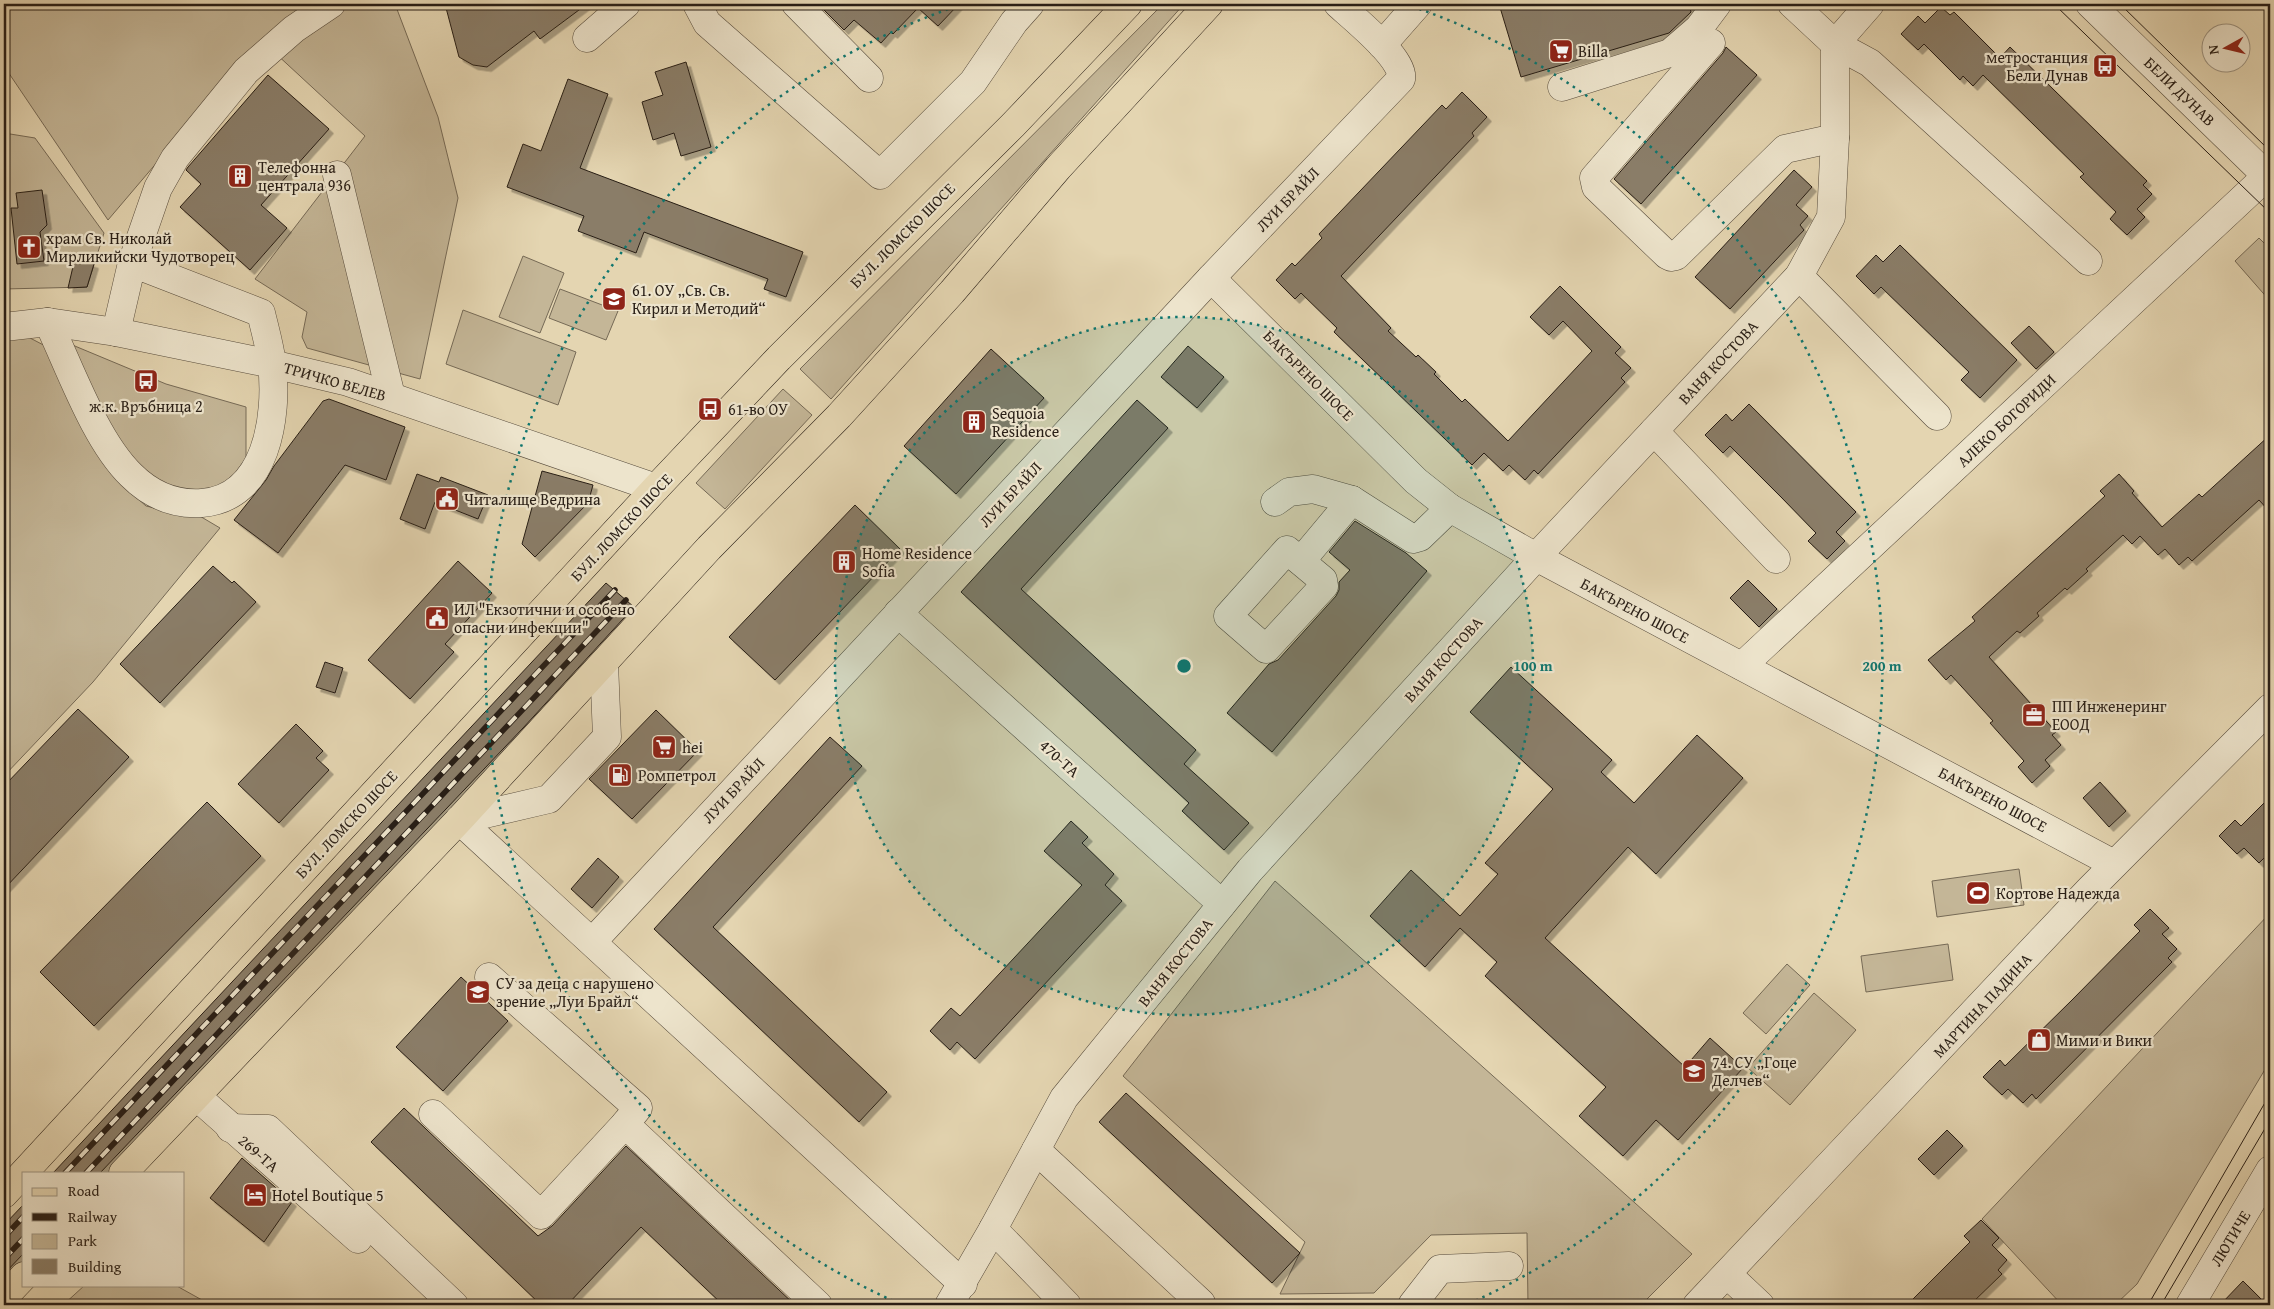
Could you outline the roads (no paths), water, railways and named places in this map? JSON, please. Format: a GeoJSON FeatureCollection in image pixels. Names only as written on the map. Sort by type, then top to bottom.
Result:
{"type":"FeatureCollection","features":[{"type":"Feature","properties":{"kind":"main road","name":"БУЛ. ЛОМСКО ШОСЕ"},"geometry":{"type":"LineString","coordinates":[[24,1172],[656,488],[780,358],[1013,125],[1128,4]]}},
{"type":"Feature","properties":{"kind":"main road"},"geometry":{"type":"LineString","coordinates":[[124,1172],[459,820],[710,548],[839,416],[952,292],[1058,168],[1209,4]]}},
{"type":"Feature","properties":{"kind":"main road","name":"БУЛ. ЛОМСКО ШОСЕ"},"geometry":{"type":"LineString","coordinates":[[4,1194],[22,1175]]}},
{"type":"Feature","properties":{"kind":"main road"},"geometry":{"type":"LineString","coordinates":[[4,1297],[22,1278]]}},
{"type":"Feature","properties":{"kind":"street"},"geometry":{"type":"LineString","coordinates":[[116,332],[132,263],[158,188],[175,158],[246,71],[294,29],[331,4]]}},
{"type":"Feature","properties":{"kind":"street"},"geometry":{"type":"LineString","coordinates":[[587,38],[626,4]]}},
{"type":"Feature","properties":{"kind":"street"},"geometry":{"type":"LineString","coordinates":[[697,4],[707,23],[880,174],[973,82],[1014,22],[1030,4]]}},
{"type":"Feature","properties":{"kind":"street"},"geometry":{"type":"LineString","coordinates":[[796,4],[869,78]]}},
{"type":"Feature","properties":{"kind":"street","name":"ЛУИ БРАЙЛ"},"geometry":{"type":"LineString","coordinates":[[592,941],[1211,278],[1401,79],[1400,67],[1382,45],[1338,4]]}},
{"type":"Feature","properties":{"kind":"street"},"geometry":{"type":"LineString","coordinates":[[1382,45],[1418,4]]}},
{"type":"Feature","properties":{"kind":"street"},"geometry":{"type":"LineString","coordinates":[[1562,87],[1670,53],[1699,28],[1717,4]]}},
{"type":"Feature","properties":{"kind":"street"},"geometry":{"type":"LineString","coordinates":[[1792,4],[1835,44],[1870,63],[2088,262]]}},
{"type":"Feature","properties":{"kind":"street"},"geometry":{"type":"LineString","coordinates":[[1835,44],[1870,4]]}},
{"type":"Feature","properties":{"kind":"street","name":"БЕЛИ ДУНАВ"},"geometry":{"type":"LineString","coordinates":[[2090,4],[2269,176]]}},
{"type":"Feature","properties":{"kind":"street"},"geometry":{"type":"LineString","coordinates":[[1711,43],[1594,178],[1596,187],[1667,255],[1671,257],[1676,256],[1785,149],[1835,138]]}},
{"type":"Feature","properties":{"kind":"street","name":"ВАНЯ КОСТОВА"},"geometry":{"type":"LineString","coordinates":[[956,1294],[1064,1098],[1250,870],[1536,557],[1799,276],[1831,217],[1835,138],[1835,44]]}},
{"type":"Feature","properties":{"kind":"street"},"geometry":{"type":"LineString","coordinates":[[337,175],[391,396]]}},
{"type":"Feature","properties":{"kind":"street","name":"АЛЕКО БОГОРИДИ"},"geometry":{"type":"LineString","coordinates":[[1742,666],[2269,176]]}},
{"type":"Feature","properties":{"kind":"street"},"geometry":{"type":"LineString","coordinates":[[48,322],[101,435],[131,475],[150,491],[170,500],[194,503],[212,502],[228,496],[249,480],[259,464],[269,433],[273,390],[272,364],[261,312],[132,263]]}},
{"type":"Feature","properties":{"kind":"street"},"geometry":{"type":"LineString","coordinates":[[1799,276],[1937,416]]}},
{"type":"Feature","properties":{"kind":"street","name":"БАКЪРЕНО ШОСЕ"},"geometry":{"type":"LineString","coordinates":[[1211,278],[1416,481],[1450,508],[1536,557],[2114,864]]}},
{"type":"Feature","properties":{"kind":"street","name":"ТРИЧКО ВЕЛЕВ"},"geometry":{"type":"LineString","coordinates":[[4,327],[48,322],[116,332],[272,364],[348,382],[656,488]]}},
{"type":"Feature","properties":{"kind":"street"},"geometry":{"type":"LineString","coordinates":[[1654,431],[1776,559]]}},
{"type":"Feature","properties":{"kind":"street"},"geometry":{"type":"LineString","coordinates":[[1275,502],[1289,492],[1313,489],[1352,500],[1413,539],[1420,537],[1450,508]]}},
{"type":"Feature","properties":{"kind":"street"},"geometry":{"type":"LineString","coordinates":[[1301,561],[1352,500]]}},
{"type":"Feature","properties":{"kind":"street","name":"470-ТА"},"geometry":{"type":"LineString","coordinates":[[898,613],[1222,904]]}},
{"type":"Feature","properties":{"kind":"street"},"geometry":{"type":"LineString","coordinates":[[459,820],[550,799],[607,737],[604,663]]}},
{"type":"Feature","properties":{"kind":"street","name":"МАРТИНА ПАДИНА"},"geometry":{"type":"LineString","coordinates":[[1697,1305],[2114,864],[2270,708]]}},
{"type":"Feature","properties":{"kind":"street"},"geometry":{"type":"LineString","coordinates":[[459,820],[592,941],[956,1294]]}},
{"type":"Feature","properties":{"kind":"street"},"geometry":{"type":"LineString","coordinates":[[432,1114],[541,1215],[638,1108],[489,977]]}},
{"type":"Feature","properties":{"kind":"street","name":"269-ТА"},"geometry":{"type":"LineString","coordinates":[[196,1096],[230,1128],[368,1247]]}},
{"type":"Feature","properties":{"kind":"street"},"geometry":{"type":"LineString","coordinates":[[625,1124],[818,1305]]}},
{"type":"Feature","properties":{"kind":"street"},"geometry":{"type":"LineString","coordinates":[[230,1128],[268,1129],[454,1305]]}},
{"type":"Feature","properties":{"kind":"street"},"geometry":{"type":"LineString","coordinates":[[1036,1150],[1201,1303]]}},
{"type":"Feature","properties":{"kind":"street","name":"ЛЮТИЧЕ"},"geometry":{"type":"LineString","coordinates":[[2190,1305],[2270,1170]]}},
{"type":"Feature","properties":{"kind":"street"},"geometry":{"type":"LineString","coordinates":[[993,1229],[1067,1305]]}},
{"type":"Feature","properties":{"kind":"street"},"geometry":{"type":"LineString","coordinates":[[1412,1305],[1440,1269],[1509,1266]]}},
{"type":"Feature","properties":{"kind":"street"},"geometry":{"type":"LineString","coordinates":[[1727,1274],[1760,1305]]}},
{"type":"Feature","properties":{"kind":"tram line"},"geometry":{"type":"LineString","coordinates":[[2054,4],[2270,213]]}},
{"type":"Feature","properties":{"kind":"tram line"},"geometry":{"type":"LineString","coordinates":[[2120,4],[2270,151]]}},
{"type":"Feature","properties":{"kind":"tram line"},"geometry":{"type":"LineString","coordinates":[[2148,1305],[2270,1094]]}},
{"type":"Feature","properties":{"kind":"tram line"},"geometry":{"type":"LineString","coordinates":[[2161,1305],[2270,1120]]}},
{"type":"Feature","properties":{"kind":"railway"},"geometry":{"type":"LineString","coordinates":[[66,1172],[615,590]]}},
{"type":"Feature","properties":{"kind":"railway"},"geometry":{"type":"LineString","coordinates":[[87,1172],[626,600]]}},
{"type":"Feature","properties":{"kind":"railway"},"geometry":{"type":"LineString","coordinates":[[4,1237],[22,1218]]}},
{"type":"Feature","properties":{"kind":"railway"},"geometry":{"type":"LineString","coordinates":[[4,1259],[22,1240]]}},
{"type":"Feature","properties":{"kind":"place","name":"Billa"},"geometry":{"type":"Point","coordinates":[1561,51]}},
{"type":"Feature","properties":{"kind":"place","name":"метростанция Бели Дунав"},"geometry":{"type":"Point","coordinates":[2105,66]}},
{"type":"Feature","properties":{"kind":"place","name":"Телефонна централа 936"},"geometry":{"type":"Point","coordinates":[240,176]}},
{"type":"Feature","properties":{"kind":"place","name":"храм Св. Николай Мирликийски Чудотворец"},"geometry":{"type":"Point","coordinates":[29,247]}},
{"type":"Feature","properties":{"kind":"place","name":"61. ОУ „Св. Св. Кирил и Методий“"},"geometry":{"type":"Point","coordinates":[614,299]}},
{"type":"Feature","properties":{"kind":"place","name":"ж.к. Връбница 2"},"geometry":{"type":"Point","coordinates":[146,381]}},
{"type":"Feature","properties":{"kind":"place","name":"61-во ОУ"},"geometry":{"type":"Point","coordinates":[710,409]}},
{"type":"Feature","properties":{"kind":"place","name":"Sequoia Residence"},"geometry":{"type":"Point","coordinates":[974,422]}},
{"type":"Feature","properties":{"kind":"place","name":"Читалище Ведрина"},"geometry":{"type":"Point","coordinates":[447,499]}},
{"type":"Feature","properties":{"kind":"place","name":"Home Residence Sofia"},"geometry":{"type":"Point","coordinates":[844,562]}},
{"type":"Feature","properties":{"kind":"place","name":"ИЛ \"Екзотични и особено опасни инфекции\""},"geometry":{"type":"Point","coordinates":[437,618]}},
{"type":"Feature","properties":{"kind":"place","name":"ПП Инженеринг ЕООД"},"geometry":{"type":"Point","coordinates":[2034,715]}},
{"type":"Feature","properties":{"kind":"place","name":"hei"},"geometry":{"type":"Point","coordinates":[664,747]}},
{"type":"Feature","properties":{"kind":"place","name":"Ромпетрол"},"geometry":{"type":"Point","coordinates":[620,775]}},
{"type":"Feature","properties":{"kind":"place","name":"Кортове Надежда"},"geometry":{"type":"Point","coordinates":[1978,893]}},
{"type":"Feature","properties":{"kind":"place","name":"СУ за деца с нарушено зрение „Луи Брайл“"},"geometry":{"type":"Point","coordinates":[478,992]}},
{"type":"Feature","properties":{"kind":"place","name":"Мими и Вики"},"geometry":{"type":"Point","coordinates":[2039,1040]}},
{"type":"Feature","properties":{"kind":"place","name":"74. СУ „Гоце Делчев“"},"geometry":{"type":"Point","coordinates":[1694,1071]}},
{"type":"Feature","properties":{"kind":"place","name":"Hotel Boutique 5"},"geometry":{"type":"Point","coordinates":[255,1195]}}]}
